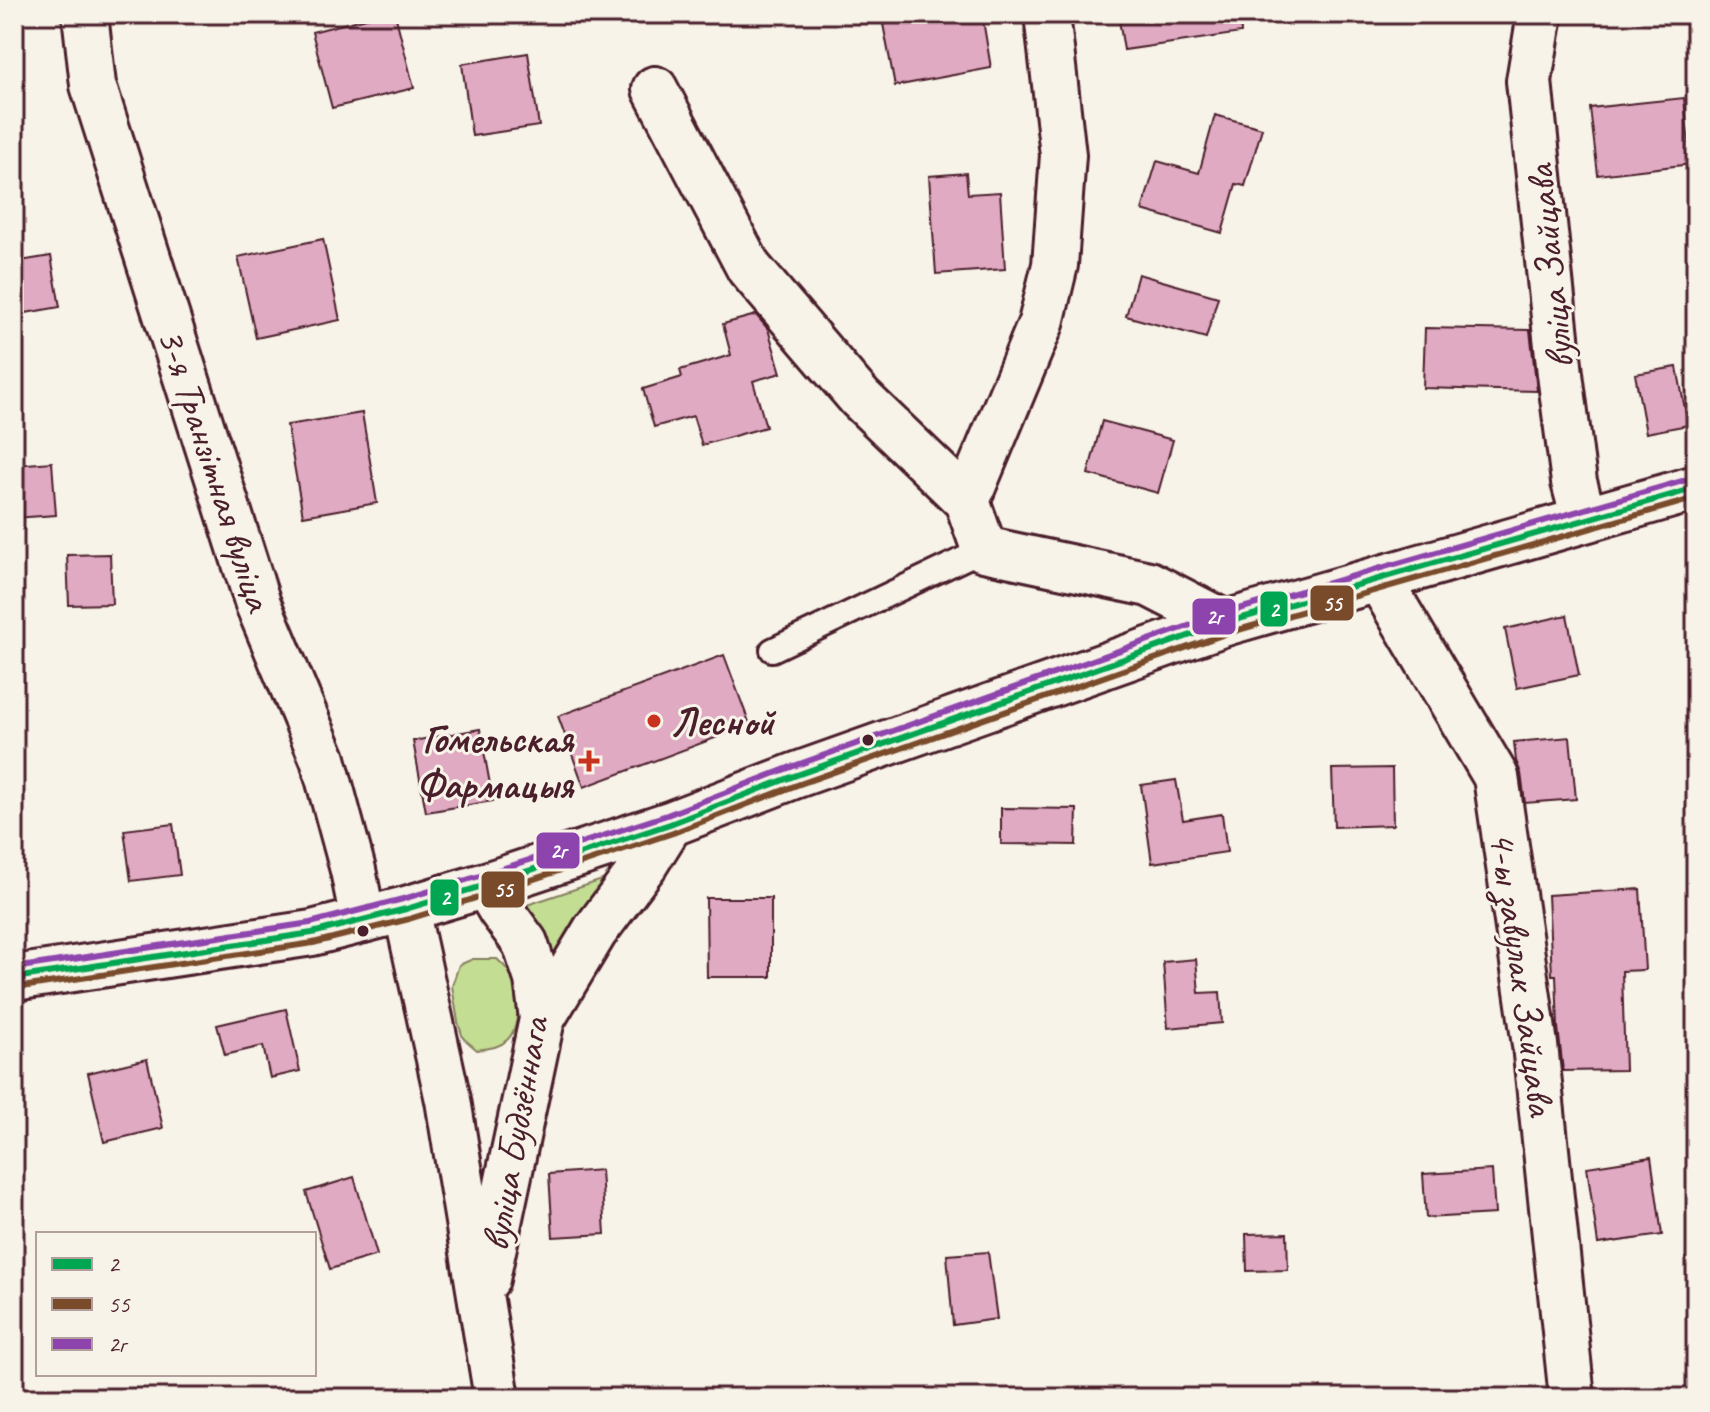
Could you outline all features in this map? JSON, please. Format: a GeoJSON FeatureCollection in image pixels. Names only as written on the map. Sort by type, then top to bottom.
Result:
{"type":"FeatureCollection","features":[{"type":"Feature","properties":{"kind":"street","name":"3-я Транзітная вуліца"},"geometry":{"type":"LineString","coordinates":[[85,14],[93,85],[258,604],[323,759],[363,920]]}},
{"type":"Feature","properties":{"kind":"street"},"geometry":{"type":"LineString","coordinates":[[967,501],[1041,323],[1055,265],[1063,155],[1047,14]]}},
{"type":"Feature","properties":{"kind":"street","name":"вуліца Зайцава"},"geometry":{"type":"LineString","coordinates":[[1540,14],[1529,81],[1560,374],[1574,482],[1584,519]]}},
{"type":"Feature","properties":{"kind":"street"},"geometry":{"type":"LineString","coordinates":[[655,89],[749,268],[860,398],[967,501],[984,549],[1149,584],[1225,623]]}},
{"type":"Feature","properties":{"kind":"street"},"geometry":{"type":"LineString","coordinates":[[14,978],[312,933],[406,909],[670,824],[1225,623],[1696,488]]}},
{"type":"Feature","properties":{"kind":"street","name":"4-ы завулак Зайцава"},"geometry":{"type":"LineString","coordinates":[[1379,579],[1496,777],[1535,1045],[1572,1398]]}},
{"type":"Feature","properties":{"kind":"street"},"geometry":{"type":"LineString","coordinates":[[542,1019],[595,931],[645,864],[670,824]]}},
{"type":"Feature","properties":{"kind":"street","name":"вуліца Будзённага"},"geometry":{"type":"LineString","coordinates":[[482,1301],[542,1019],[537,979],[525,943],[486,885]]}},
{"type":"Feature","properties":{"kind":"street","name":"вуліца Будзённага"},"geometry":{"type":"LineString","coordinates":[[406,909],[448,1100],[497,1398]]}},
{"type":"Feature","properties":{"kind":"lane"},"geometry":{"type":"LineString","coordinates":[[772,650],[984,549]]}},
{"type":"Feature","properties":{"kind":"green space"},"geometry":{"type":"Polygon","coordinates":[[[617,875],[558,969],[544,932],[518,908],[617,875]]]}},
{"type":"Feature","properties":{"kind":"green space"},"geometry":{"type":"Polygon","coordinates":[[[473,959],[497,959],[506,967],[513,980],[518,1008],[515,1026],[507,1040],[497,1046],[477,1050],[463,1038],[452,986],[459,965],[473,959]]]}},
{"type":"Feature","properties":{"kind":"building"},"geometry":{"type":"Polygon","coordinates":[[[382,14],[395,14],[414,88],[332,108],[312,32],[382,14]]]}},
{"type":"Feature","properties":{"kind":"building"},"geometry":{"type":"Polygon","coordinates":[[[937,14],[982,14],[991,68],[895,86],[883,24],[937,14]]]}},
{"type":"Feature","properties":{"kind":"building"},"geometry":{"type":"Polygon","coordinates":[[[1118,14],[1240,14],[1241,33],[1124,50],[1118,14]]]}},
{"type":"Feature","properties":{"kind":"building"},"geometry":{"type":"Polygon","coordinates":[[[528,53],[539,126],[472,136],[462,64],[528,53]]]}},
{"type":"Feature","properties":{"kind":"building"},"geometry":{"type":"Polygon","coordinates":[[[1684,98],[1691,164],[1598,175],[1590,108],[1684,98]]]}},
{"type":"Feature","properties":{"kind":"building"},"geometry":{"type":"Polygon","coordinates":[[[1215,115],[1262,128],[1245,186],[1236,184],[1222,233],[1142,210],[1157,161],[1199,173],[1215,115]]]}},
{"type":"Feature","properties":{"kind":"building"},"geometry":{"type":"Polygon","coordinates":[[[966,173],[968,194],[1000,192],[1005,269],[936,274],[929,176],[966,173]]]}},
{"type":"Feature","properties":{"kind":"building"},"geometry":{"type":"Polygon","coordinates":[[[323,239],[340,320],[256,338],[238,257],[323,239]]]}},
{"type":"Feature","properties":{"kind":"building"},"geometry":{"type":"Polygon","coordinates":[[[51,256],[60,307],[14,315],[14,262],[51,256]]]}},
{"type":"Feature","properties":{"kind":"building"},"geometry":{"type":"Polygon","coordinates":[[[1138,274],[1218,297],[1206,338],[1126,316],[1138,274]]]}},
{"type":"Feature","properties":{"kind":"building"},"geometry":{"type":"Polygon","coordinates":[[[756,315],[768,329],[781,373],[753,381],[766,427],[702,445],[693,416],[654,427],[643,389],[682,377],[680,370],[731,355],[723,324],[756,315]]]}},
{"type":"Feature","properties":{"kind":"building"},"geometry":{"type":"Polygon","coordinates":[[[1425,328],[1530,330],[1537,391],[1423,388],[1425,328]]]}},
{"type":"Feature","properties":{"kind":"building"},"geometry":{"type":"Polygon","coordinates":[[[1677,367],[1688,425],[1646,433],[1635,374],[1677,367]]]}},
{"type":"Feature","properties":{"kind":"building"},"geometry":{"type":"Polygon","coordinates":[[[362,413],[377,503],[303,516],[287,425],[362,413]]]}},
{"type":"Feature","properties":{"kind":"building"},"geometry":{"type":"Polygon","coordinates":[[[1102,421],[1173,440],[1158,493],[1088,474],[1102,421]]]}},
{"type":"Feature","properties":{"kind":"building"},"geometry":{"type":"Polygon","coordinates":[[[52,462],[56,515],[14,518],[14,465],[52,462]]]}},
{"type":"Feature","properties":{"kind":"building"},"geometry":{"type":"Polygon","coordinates":[[[110,554],[112,604],[69,605],[67,555],[110,554]]]}},
{"type":"Feature","properties":{"kind":"building"},"geometry":{"type":"Polygon","coordinates":[[[1567,615],[1579,675],[1517,688],[1505,629],[1567,615]]]}},
{"type":"Feature","properties":{"kind":"building","name":"Лесной"},"geometry":{"type":"Polygon","coordinates":[[[724,655],[750,725],[584,787],[558,716],[724,655]]]}},
{"type":"Feature","properties":{"kind":"building"},"geometry":{"type":"Polygon","coordinates":[[[480,729],[493,801],[426,812],[413,741],[480,729]]]}},
{"type":"Feature","properties":{"kind":"building"},"geometry":{"type":"Polygon","coordinates":[[[1570,737],[1576,799],[1525,803],[1514,742],[1570,737]]]}},
{"type":"Feature","properties":{"kind":"building"},"geometry":{"type":"Polygon","coordinates":[[[1392,768],[1393,825],[1334,827],[1332,769],[1392,768]]]}},
{"type":"Feature","properties":{"kind":"building"},"geometry":{"type":"Polygon","coordinates":[[[1176,780],[1183,820],[1222,814],[1227,852],[1152,863],[1141,785],[1176,780]]]}},
{"type":"Feature","properties":{"kind":"building"},"geometry":{"type":"Polygon","coordinates":[[[1001,808],[1077,809],[1076,845],[1001,844],[1001,808]]]}},
{"type":"Feature","properties":{"kind":"building"},"geometry":{"type":"Polygon","coordinates":[[[173,824],[180,875],[131,881],[124,830],[173,824]]]}},
{"type":"Feature","properties":{"kind":"building"},"geometry":{"type":"Polygon","coordinates":[[[1640,889],[1645,970],[1622,971],[1625,1070],[1563,1071],[1556,975],[1552,975],[1548,895],[1640,889]]]}},
{"type":"Feature","properties":{"kind":"building"},"geometry":{"type":"Polygon","coordinates":[[[706,898],[771,898],[771,977],[707,977],[706,898]]]}},
{"type":"Feature","properties":{"kind":"building"},"geometry":{"type":"Polygon","coordinates":[[[1196,959],[1199,993],[1220,992],[1222,1023],[1168,1028],[1163,962],[1196,959]]]}},
{"type":"Feature","properties":{"kind":"building"},"geometry":{"type":"Polygon","coordinates":[[[286,1009],[300,1071],[270,1078],[263,1046],[225,1055],[217,1025],[286,1009]]]}},
{"type":"Feature","properties":{"kind":"building"},"geometry":{"type":"Polygon","coordinates":[[[147,1059],[163,1128],[104,1142],[88,1073],[147,1059]]]}},
{"type":"Feature","properties":{"kind":"building"},"geometry":{"type":"Polygon","coordinates":[[[1651,1157],[1662,1235],[1598,1244],[1587,1167],[1651,1157]]]}},
{"type":"Feature","properties":{"kind":"building"},"geometry":{"type":"Polygon","coordinates":[[[601,1170],[605,1234],[553,1237],[549,1174],[601,1170]]]}},
{"type":"Feature","properties":{"kind":"building"},"geometry":{"type":"Polygon","coordinates":[[[1492,1170],[1495,1214],[1426,1218],[1423,1174],[1492,1170]]]}},
{"type":"Feature","properties":{"kind":"building"},"geometry":{"type":"Polygon","coordinates":[[[354,1177],[377,1255],[330,1269],[306,1192],[354,1177]]]}},
{"type":"Feature","properties":{"kind":"building"},"geometry":{"type":"Polygon","coordinates":[[[1287,1233],[1288,1270],[1247,1271],[1246,1234],[1287,1233]]]}},
{"type":"Feature","properties":{"kind":"building"},"geometry":{"type":"Polygon","coordinates":[[[988,1252],[997,1319],[953,1325],[947,1255],[988,1252]]]}},
{"type":"Feature","properties":{"kind":"transit line","name":"2г"},"geometry":{"type":"LineString","coordinates":[[14,968],[310,923],[403,899],[667,815],[791,767],[1222,614],[1693,478]]}},
{"type":"Feature","properties":{"kind":"transit line","name":"2"},"geometry":{"type":"LineString","coordinates":[[14,978],[312,933],[406,909],[670,824],[794,776],[1225,623],[1696,488]]}},
{"type":"Feature","properties":{"kind":"transit line","name":"55"},"geometry":{"type":"LineString","coordinates":[[15,988],[313,943],[409,919],[673,833],[797,785],[1228,633],[1696,498]]}},
{"type":"Feature","properties":{"kind":"place","name":"Лесной"},"geometry":{"type":"Point","coordinates":[654,721]}},
{"type":"Feature","properties":{"kind":"place","name":"Гомельская Фармацыя"},"geometry":{"type":"Point","coordinates":[589,761]}}]}
